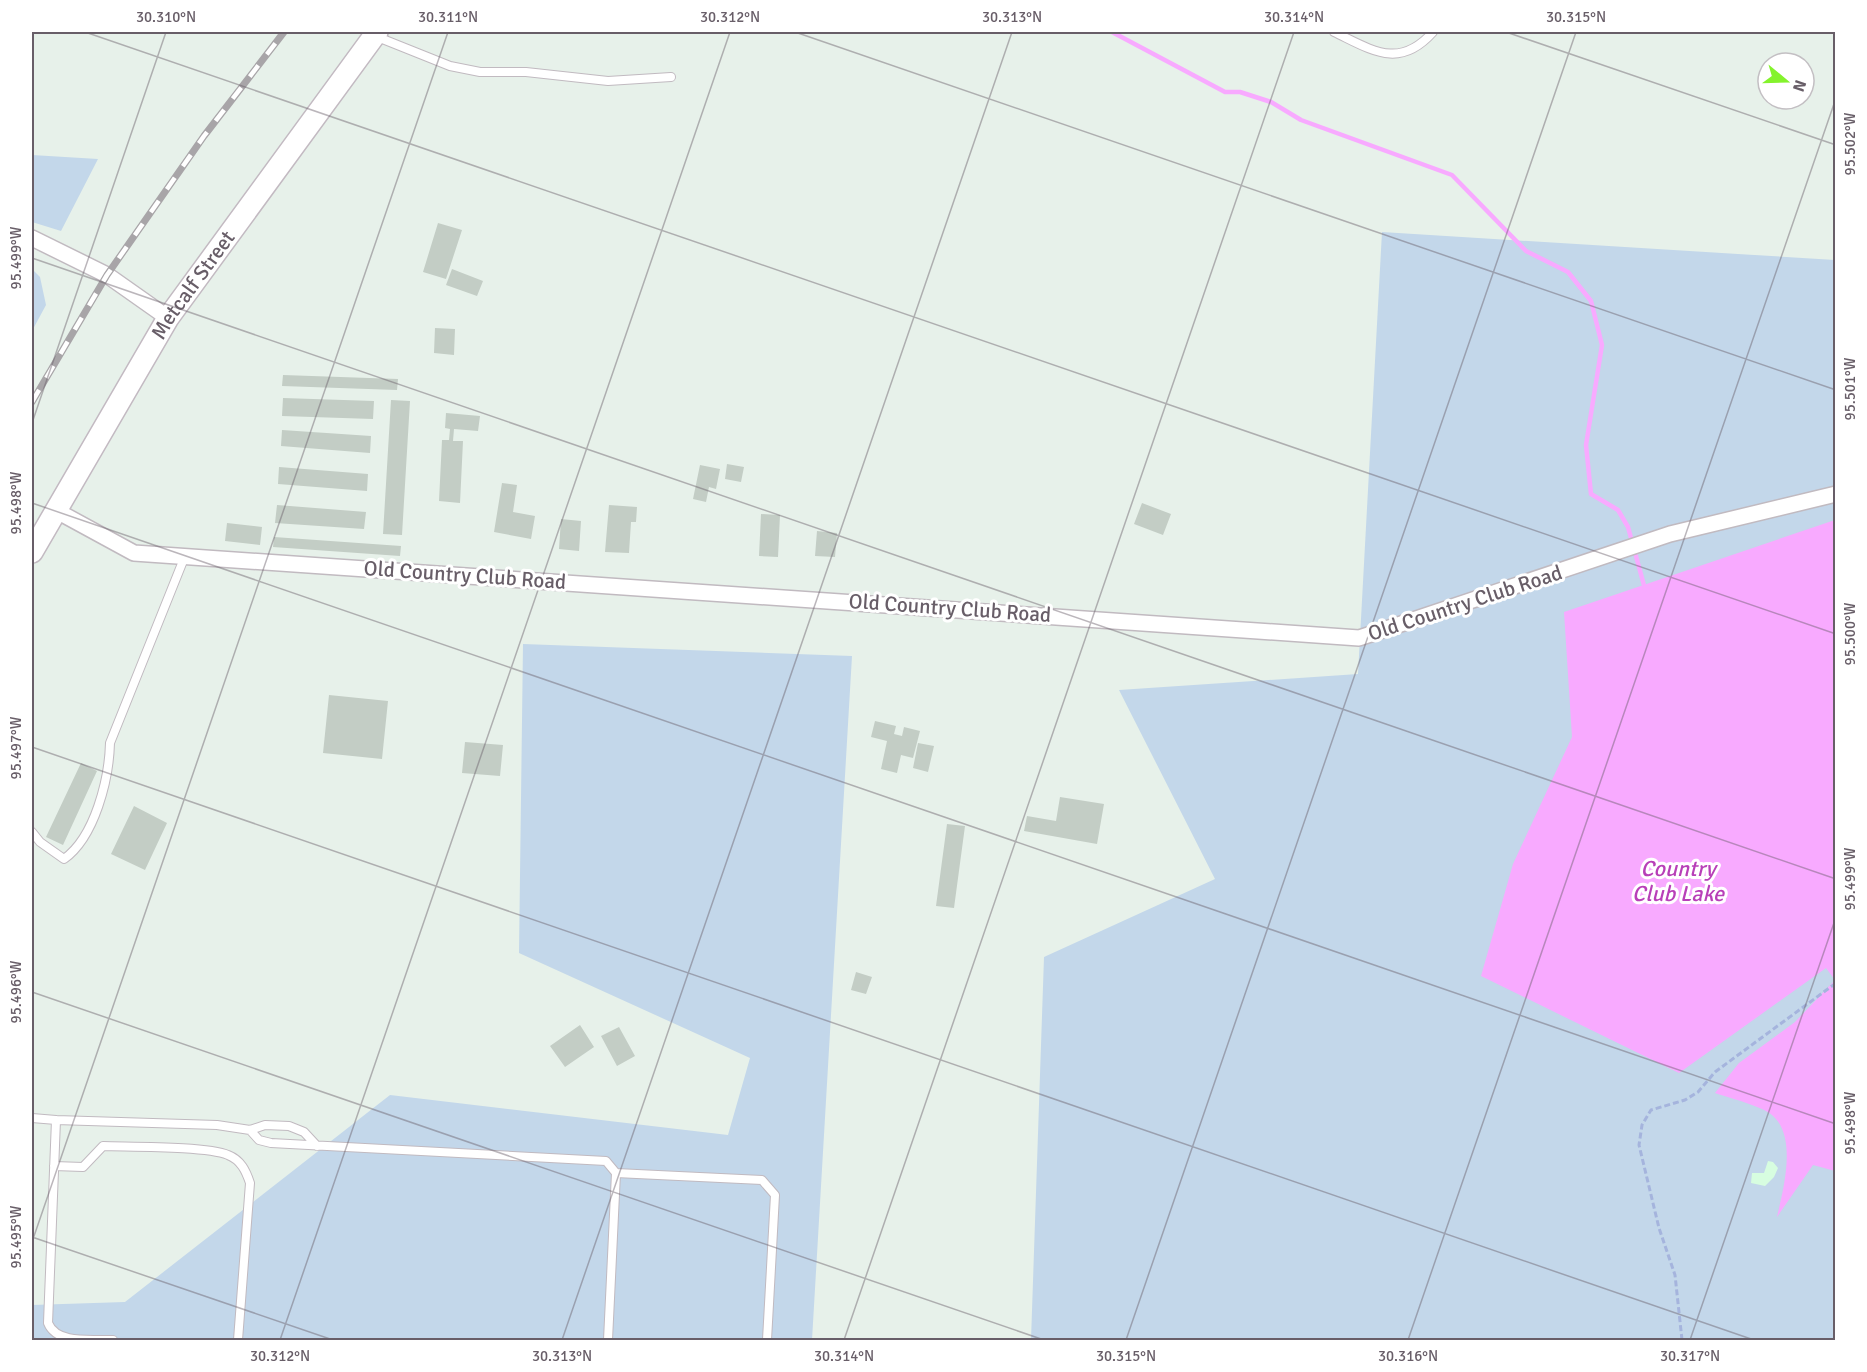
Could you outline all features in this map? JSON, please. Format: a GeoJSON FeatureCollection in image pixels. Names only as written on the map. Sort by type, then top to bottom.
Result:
{"type":"FeatureCollection","features":[{"type":"Feature","properties":{"kind":"street","name":"Metcalf Street"},"geometry":{"type":"LineString","coordinates":[[32,552],[168,318],[375,34]]}},
{"type":"Feature","properties":{"kind":"street"},"geometry":{"type":"LineString","coordinates":[[32,238],[107,275],[168,318]]}},
{"type":"Feature","properties":{"kind":"street","name":"Old Country Club Road"},"geometry":{"type":"LineString","coordinates":[[55,510],[134,553],[1359,638],[1643,543],[1836,494]]}},
{"type":"Feature","properties":{"kind":"lane"},"geometry":{"type":"LineString","coordinates":[[1334,32],[1376,52],[1390,55],[1410,52],[1433,32]]}},
{"type":"Feature","properties":{"kind":"lane"},"geometry":{"type":"LineString","coordinates":[[375,34],[450,66],[480,72],[526,72],[608,81],[671,77]]}},
{"type":"Feature","properties":{"kind":"lane"},"geometry":{"type":"LineString","coordinates":[[32,832],[40,842],[64,859],[75,851],[101,800],[109,771],[110,743],[185,556]]}},
{"type":"Feature","properties":{"kind":"lane"},"geometry":{"type":"LineString","coordinates":[[32,1118],[217,1125],[250,1130],[265,1125],[288,1126],[304,1132],[317,1146]]}},
{"type":"Feature","properties":{"kind":"lane"},"geometry":{"type":"LineString","coordinates":[[56,1120],[48,1323],[52,1332],[61,1337],[113,1341]]}},
{"type":"Feature","properties":{"kind":"lane"},"geometry":{"type":"LineString","coordinates":[[250,1130],[259,1140],[271,1143],[606,1161],[616,1173],[608,1341]]}},
{"type":"Feature","properties":{"kind":"lane"},"geometry":{"type":"LineString","coordinates":[[54,1166],[83,1167],[103,1146],[217,1152],[238,1161],[246,1170],[250,1183],[238,1341]]}},
{"type":"Feature","properties":{"kind":"lane"},"geometry":{"type":"LineString","coordinates":[[616,1173],[762,1180],[775,1195],[767,1341]]}},
{"type":"Feature","properties":{"kind":"path"},"geometry":{"type":"LineString","coordinates":[[1682,1341],[1675,1275],[1659,1228],[1640,1145],[1642,1125],[1651,1110],[1685,1100],[1698,1092],[1715,1072],[1836,983]]}},
{"type":"Feature","properties":{"kind":"shaded area"},"geometry":{"type":"Polygon","coordinates":[[[32,155],[98,159],[61,231],[32,222],[32,155]]]}},
{"type":"Feature","properties":{"kind":"shaded area"},"geometry":{"type":"Polygon","coordinates":[[[1382,232],[1835,260],[1835,1340],[1031,1340],[1044,957],[1215,879],[1119,690],[1358,674],[1382,232]]]}},
{"type":"Feature","properties":{"kind":"shaded area"},"geometry":{"type":"Polygon","coordinates":[[[32,269],[40,277],[46,305],[32,331],[32,269]]]}},
{"type":"Feature","properties":{"kind":"shaded area"},"geometry":{"type":"Polygon","coordinates":[[[523,644],[852,656],[812,1340],[32,1340],[32,1305],[125,1302],[390,1095],[728,1135],[750,1058],[519,953],[523,644]]]}},
{"type":"Feature","properties":{"kind":"sand"},"geometry":{"type":"Polygon","coordinates":[[[1768,1161],[1773,1162],[1778,1168],[1774,1177],[1765,1186],[1751,1183],[1752,1173],[1764,1173],[1768,1161]]]}},
{"type":"Feature","properties":{"kind":"water","name":"Country Club Lake"},"geometry":{"type":"Polygon","coordinates":[[[1835,520],[1835,980],[1826,968],[1679,1073],[1481,976],[1513,864],[1572,737],[1564,612],[1835,520]]]}},
{"type":"Feature","properties":{"kind":"water"},"geometry":{"type":"Polygon","coordinates":[[[1835,980],[1835,1171],[1813,1165],[1777,1217],[1787,1164],[1785,1136],[1780,1125],[1772,1115],[1761,1108],[1715,1093],[1739,1063],[1795,1022],[1835,980]]]}},
{"type":"Feature","properties":{"kind":"building"},"geometry":{"type":"Polygon","coordinates":[[[438,223],[462,230],[446,279],[423,272],[438,223]]]}},
{"type":"Feature","properties":{"kind":"building"},"geometry":{"type":"Polygon","coordinates":[[[452,269],[483,281],[477,296],[446,285],[452,269]]]}},
{"type":"Feature","properties":{"kind":"building"},"geometry":{"type":"Polygon","coordinates":[[[435,328],[455,329],[454,355],[434,353],[435,328]]]}},
{"type":"Feature","properties":{"kind":"building"},"geometry":{"type":"Polygon","coordinates":[[[283,375],[398,379],[397,390],[282,386],[283,375]]]}},
{"type":"Feature","properties":{"kind":"building"},"geometry":{"type":"Polygon","coordinates":[[[283,398],[374,401],[373,419],[282,416],[283,398]]]}},
{"type":"Feature","properties":{"kind":"building"},"geometry":{"type":"Polygon","coordinates":[[[391,400],[410,401],[402,535],[383,534],[391,400]]]}},
{"type":"Feature","properties":{"kind":"building"},"geometry":{"type":"Polygon","coordinates":[[[446,413],[480,416],[478,431],[454,429],[453,441],[463,441],[460,503],[439,501],[442,440],[449,440],[450,429],[445,428],[446,413]]]}},
{"type":"Feature","properties":{"kind":"building"},"geometry":{"type":"Polygon","coordinates":[[[282,430],[371,436],[370,453],[281,446],[282,430]]]}},
{"type":"Feature","properties":{"kind":"building"},"geometry":{"type":"Polygon","coordinates":[[[727,464],[744,467],[741,482],[725,479],[727,464]]]}},
{"type":"Feature","properties":{"kind":"building"},"geometry":{"type":"Polygon","coordinates":[[[700,465],[720,469],[716,489],[709,487],[706,502],[693,499],[700,465]]]}},
{"type":"Feature","properties":{"kind":"building"},"geometry":{"type":"Polygon","coordinates":[[[279,467],[368,474],[367,491],[278,484],[279,467]]]}},
{"type":"Feature","properties":{"kind":"building"},"geometry":{"type":"Polygon","coordinates":[[[502,483],[517,485],[513,512],[535,516],[531,539],[494,532],[502,483]]]}},
{"type":"Feature","properties":{"kind":"building"},"geometry":{"type":"Polygon","coordinates":[[[1142,503],[1171,514],[1163,535],[1134,524],[1142,503]]]}},
{"type":"Feature","properties":{"kind":"building"},"geometry":{"type":"Polygon","coordinates":[[[277,505],[366,512],[364,529],[275,523],[277,505]]]}},
{"type":"Feature","properties":{"kind":"building"},"geometry":{"type":"Polygon","coordinates":[[[609,505],[637,507],[636,522],[631,522],[629,553],[605,552],[609,505]]]}},
{"type":"Feature","properties":{"kind":"building"},"geometry":{"type":"Polygon","coordinates":[[[761,514],[780,515],[778,557],[759,556],[761,514]]]}},
{"type":"Feature","properties":{"kind":"building"},"geometry":{"type":"Polygon","coordinates":[[[561,519],[581,521],[579,551],[559,549],[561,519]]]}},
{"type":"Feature","properties":{"kind":"building"},"geometry":{"type":"Polygon","coordinates":[[[227,523],[262,527],[260,545],[225,541],[227,523]]]}},
{"type":"Feature","properties":{"kind":"building"},"geometry":{"type":"Polygon","coordinates":[[[817,531],[837,533],[835,557],[815,556],[817,531]]]}},
{"type":"Feature","properties":{"kind":"building"},"geometry":{"type":"Polygon","coordinates":[[[274,537],[401,546],[400,556],[273,547],[274,537]]]}},
{"type":"Feature","properties":{"kind":"building"},"geometry":{"type":"Polygon","coordinates":[[[329,695],[388,701],[382,759],[323,753],[329,695]]]}},
{"type":"Feature","properties":{"kind":"building"},"geometry":{"type":"Polygon","coordinates":[[[875,721],[896,726],[894,734],[902,736],[904,727],[920,731],[913,758],[901,755],[897,773],[881,769],[887,741],[871,737],[875,721]]]}},
{"type":"Feature","properties":{"kind":"building"},"geometry":{"type":"Polygon","coordinates":[[[465,742],[503,745],[500,776],[462,773],[465,742]]]}},
{"type":"Feature","properties":{"kind":"building"},"geometry":{"type":"Polygon","coordinates":[[[918,743],[934,746],[928,772],[913,768],[918,743]]]}},
{"type":"Feature","properties":{"kind":"building"},"geometry":{"type":"Polygon","coordinates":[[[81,763],[97,771],[63,845],[46,837],[81,763]]]}},
{"type":"Feature","properties":{"kind":"building"},"geometry":{"type":"Polygon","coordinates":[[[1060,797],[1104,804],[1097,844],[1024,831],[1027,816],[1056,821],[1060,797]]]}},
{"type":"Feature","properties":{"kind":"building"},"geometry":{"type":"Polygon","coordinates":[[[134,806],[167,823],[145,870],[111,854],[134,806]]]}},
{"type":"Feature","properties":{"kind":"building"},"geometry":{"type":"Polygon","coordinates":[[[947,824],[965,826],[954,908],[936,906],[947,824]]]}},
{"type":"Feature","properties":{"kind":"building"},"geometry":{"type":"Polygon","coordinates":[[[856,972],[872,977],[866,994],[851,990],[856,972]]]}},
{"type":"Feature","properties":{"kind":"building"},"geometry":{"type":"Polygon","coordinates":[[[580,1025],[594,1047],[565,1067],[550,1046],[580,1025]]]}},
{"type":"Feature","properties":{"kind":"building"},"geometry":{"type":"Polygon","coordinates":[[[619,1027],[635,1056],[617,1066],[601,1036],[619,1027]]]}},
{"type":"Feature","properties":{"kind":"waterway"},"geometry":{"type":"LineString","coordinates":[[1112,32],[1225,92],[1240,92],[1271,102],[1301,120],[1452,175],[1526,251],[1568,272],[1591,301],[1602,345],[1586,445],[1591,494],[1618,510],[1628,527],[1645,589]]}},
{"type":"Feature","properties":{"kind":"railway"},"geometry":{"type":"LineString","coordinates":[[32,402],[107,275],[204,136],[284,32]]}}]}
